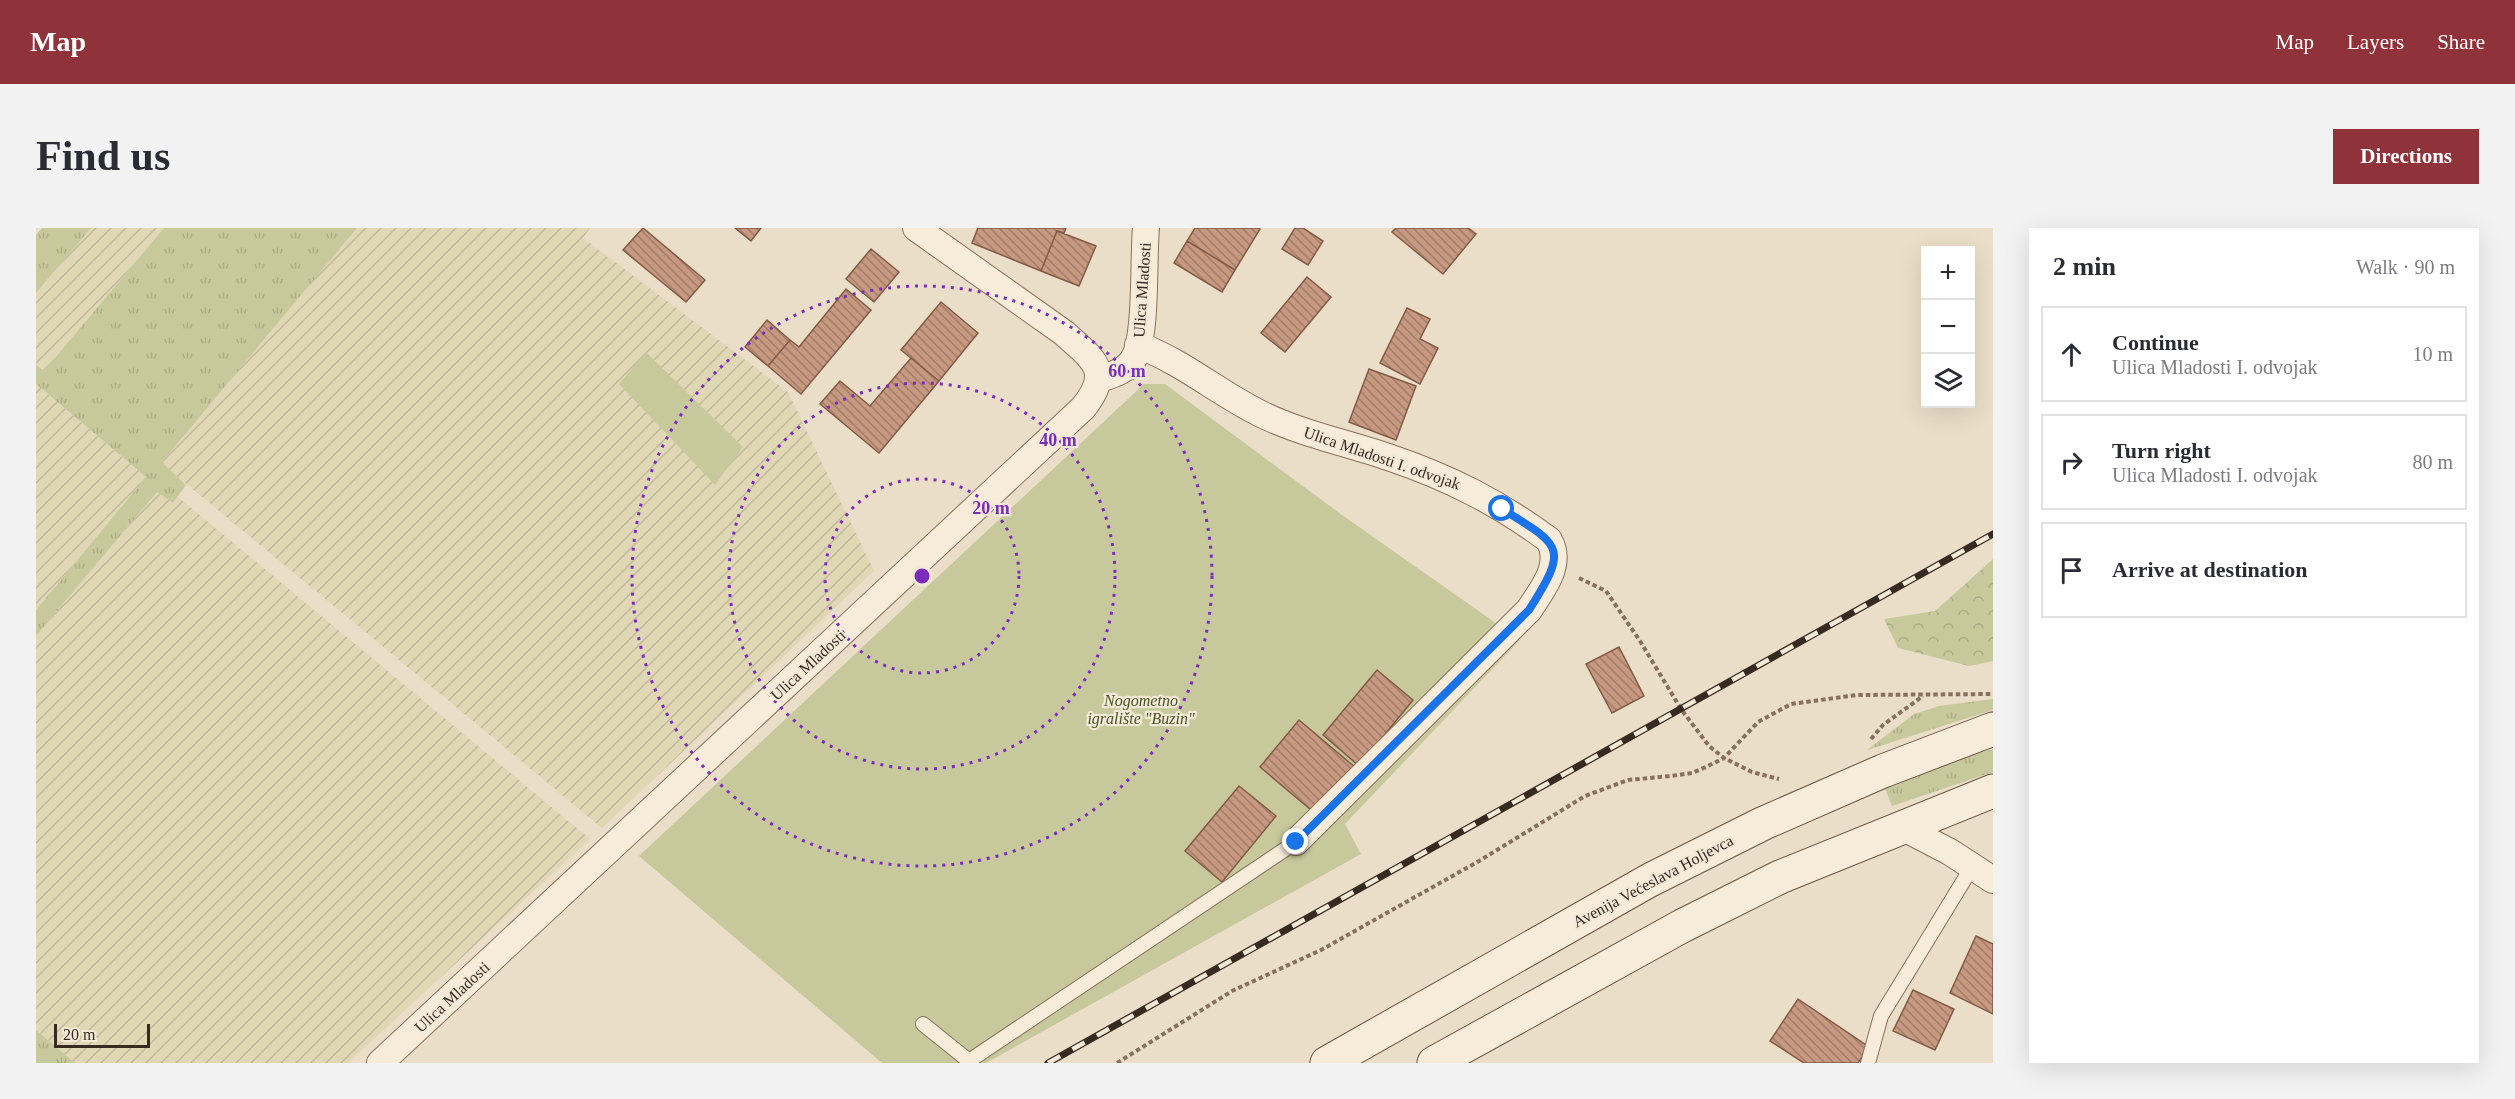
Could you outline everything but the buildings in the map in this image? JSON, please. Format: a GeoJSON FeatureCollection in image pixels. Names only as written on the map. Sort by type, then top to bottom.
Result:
{"type":"FeatureCollection","features":[{"type":"Feature","properties":{"kind":"main road","name":"Avenija Većeslava Holjevca"},"geometry":{"type":"LineString","coordinates":[[1327,1063],[1650,880],[1764,823],[1883,771],[1993,729]]}},
{"type":"Feature","properties":{"kind":"main road"},"geometry":{"type":"LineString","coordinates":[[1434,1063],[1692,921],[1780,877],[1993,791]]}},
{"type":"Feature","properties":{"kind":"street"},"geometry":{"type":"LineString","coordinates":[[916,228],[1064,333],[1086,353],[1096,367],[1099,379]]}},
{"type":"Feature","properties":{"kind":"street","name":"Ulica Mladosti"},"geometry":{"type":"LineString","coordinates":[[380,1063],[1083,408],[1096,392],[1099,379],[1116,374],[1126,367],[1134,358],[1138,345],[1142,317],[1146,228]]}},
{"type":"Feature","properties":{"kind":"street","name":"Ulica Mladosti I. odvojak"},"geometry":{"type":"LineString","coordinates":[[1138,345],[1166,356],[1262,415],[1300,430],[1390,458],[1471,490],[1548,540],[1554,551],[1554,566]]}},
{"type":"Feature","properties":{"kind":"street"},"geometry":{"type":"LineString","coordinates":[[1296,842],[1529,610],[1554,566]]}},
{"type":"Feature","properties":{"kind":"street"},"geometry":{"type":"LineString","coordinates":[[1902,827],[1950,852],[1983,873]]}},
{"type":"Feature","properties":{"kind":"lane"},"geometry":{"type":"LineString","coordinates":[[923,1024],[969,1061],[1296,842]]}},
{"type":"Feature","properties":{"kind":"lane"},"geometry":{"type":"LineString","coordinates":[[1868,1063],[1881,1016],[1983,873]]}},
{"type":"Feature","properties":{"kind":"path"},"geometry":{"type":"LineString","coordinates":[[1554,566],[1606,591],[1640,641],[1680,709],[1709,746],[1724,758],[1752,772],[1774,779],[1785,778]]}},
{"type":"Feature","properties":{"kind":"path"},"geometry":{"type":"LineString","coordinates":[[1117,1063],[1232,991],[1321,950],[1479,861],[1585,795],[1628,780],[1692,773],[1724,758],[1758,722],[1791,704],[1857,695],[1993,694]]}},
{"type":"Feature","properties":{"kind":"path"},"geometry":{"type":"LineString","coordinates":[[1868,742],[1883,725],[1924,695]]}},
{"type":"Feature","properties":{"kind":"shaded area"},"geometry":{"type":"Polygon","coordinates":[[[91,228],[164,228],[44,371],[36,365],[36,293],[91,228]]]}},
{"type":"Feature","properties":{"kind":"shaded area"},"geometry":{"type":"Polygon","coordinates":[[[357,228],[590,228],[583,238],[788,392],[874,571],[602,828],[161,463],[357,228]]]}},
{"type":"Feature","properties":{"kind":"shaded area"},"geometry":{"type":"Polygon","coordinates":[[[36,384],[146,477],[36,610],[36,384]]]}},
{"type":"Feature","properties":{"kind":"shaded area"},"geometry":{"type":"Polygon","coordinates":[[[157,492],[173,503],[178,497],[590,839],[348,1063],[75,1063],[36,1030],[36,636],[157,492]]]}},
{"type":"Feature","properties":{"kind":"green space"},"geometry":{"type":"Polygon","coordinates":[[[42,228],[91,228],[36,293],[36,235],[42,228]]]}},
{"type":"Feature","properties":{"kind":"green space"},"geometry":{"type":"Polygon","coordinates":[[[164,228],[357,228],[162,462],[186,485],[173,503],[157,492],[36,636],[36,610],[146,477],[36,384],[36,365],[44,371],[164,228]]]}},
{"type":"Feature","properties":{"kind":"green space"},"geometry":{"type":"Polygon","coordinates":[[[646,352],[743,447],[715,485],[619,384],[646,352]]]}},
{"type":"Feature","properties":{"kind":"green space","name":"Nogometno igralište \"Buzin\""},"geometry":{"type":"Polygon","coordinates":[[[1144,384],[1165,384],[1342,515],[1520,640],[1345,824],[1361,854],[986,1063],[882,1063],[639,856],[1144,384]]]}},
{"type":"Feature","properties":{"kind":"green space"},"geometry":{"type":"Polygon","coordinates":[[[1993,559],[1993,661],[1969,666],[1898,648],[1884,619],[1935,611],[1993,559]]]}},
{"type":"Feature","properties":{"kind":"green space"},"geometry":{"type":"Polygon","coordinates":[[[1993,699],[1993,710],[1867,750],[1914,714],[1939,706],[1993,699]]]}},
{"type":"Feature","properties":{"kind":"green space"},"geometry":{"type":"Polygon","coordinates":[[[1993,749],[1993,772],[1892,806],[1884,786],[1993,749]]]}},
{"type":"Feature","properties":{"kind":"green space"},"geometry":{"type":"Polygon","coordinates":[[[36,1030],[75,1063],[36,1063],[36,1030]]]}},
{"type":"Feature","properties":{"kind":"railway"},"geometry":{"type":"LineString","coordinates":[[1048,1063],[1993,534]]}},
{"type":"Feature","properties":{"kind":"route"},"geometry":{"type":"LineString","coordinates":[[1296,842],[1529,610],[1546,584],[1554,566],[1554,551],[1548,540],[1502,509]]}}]}
